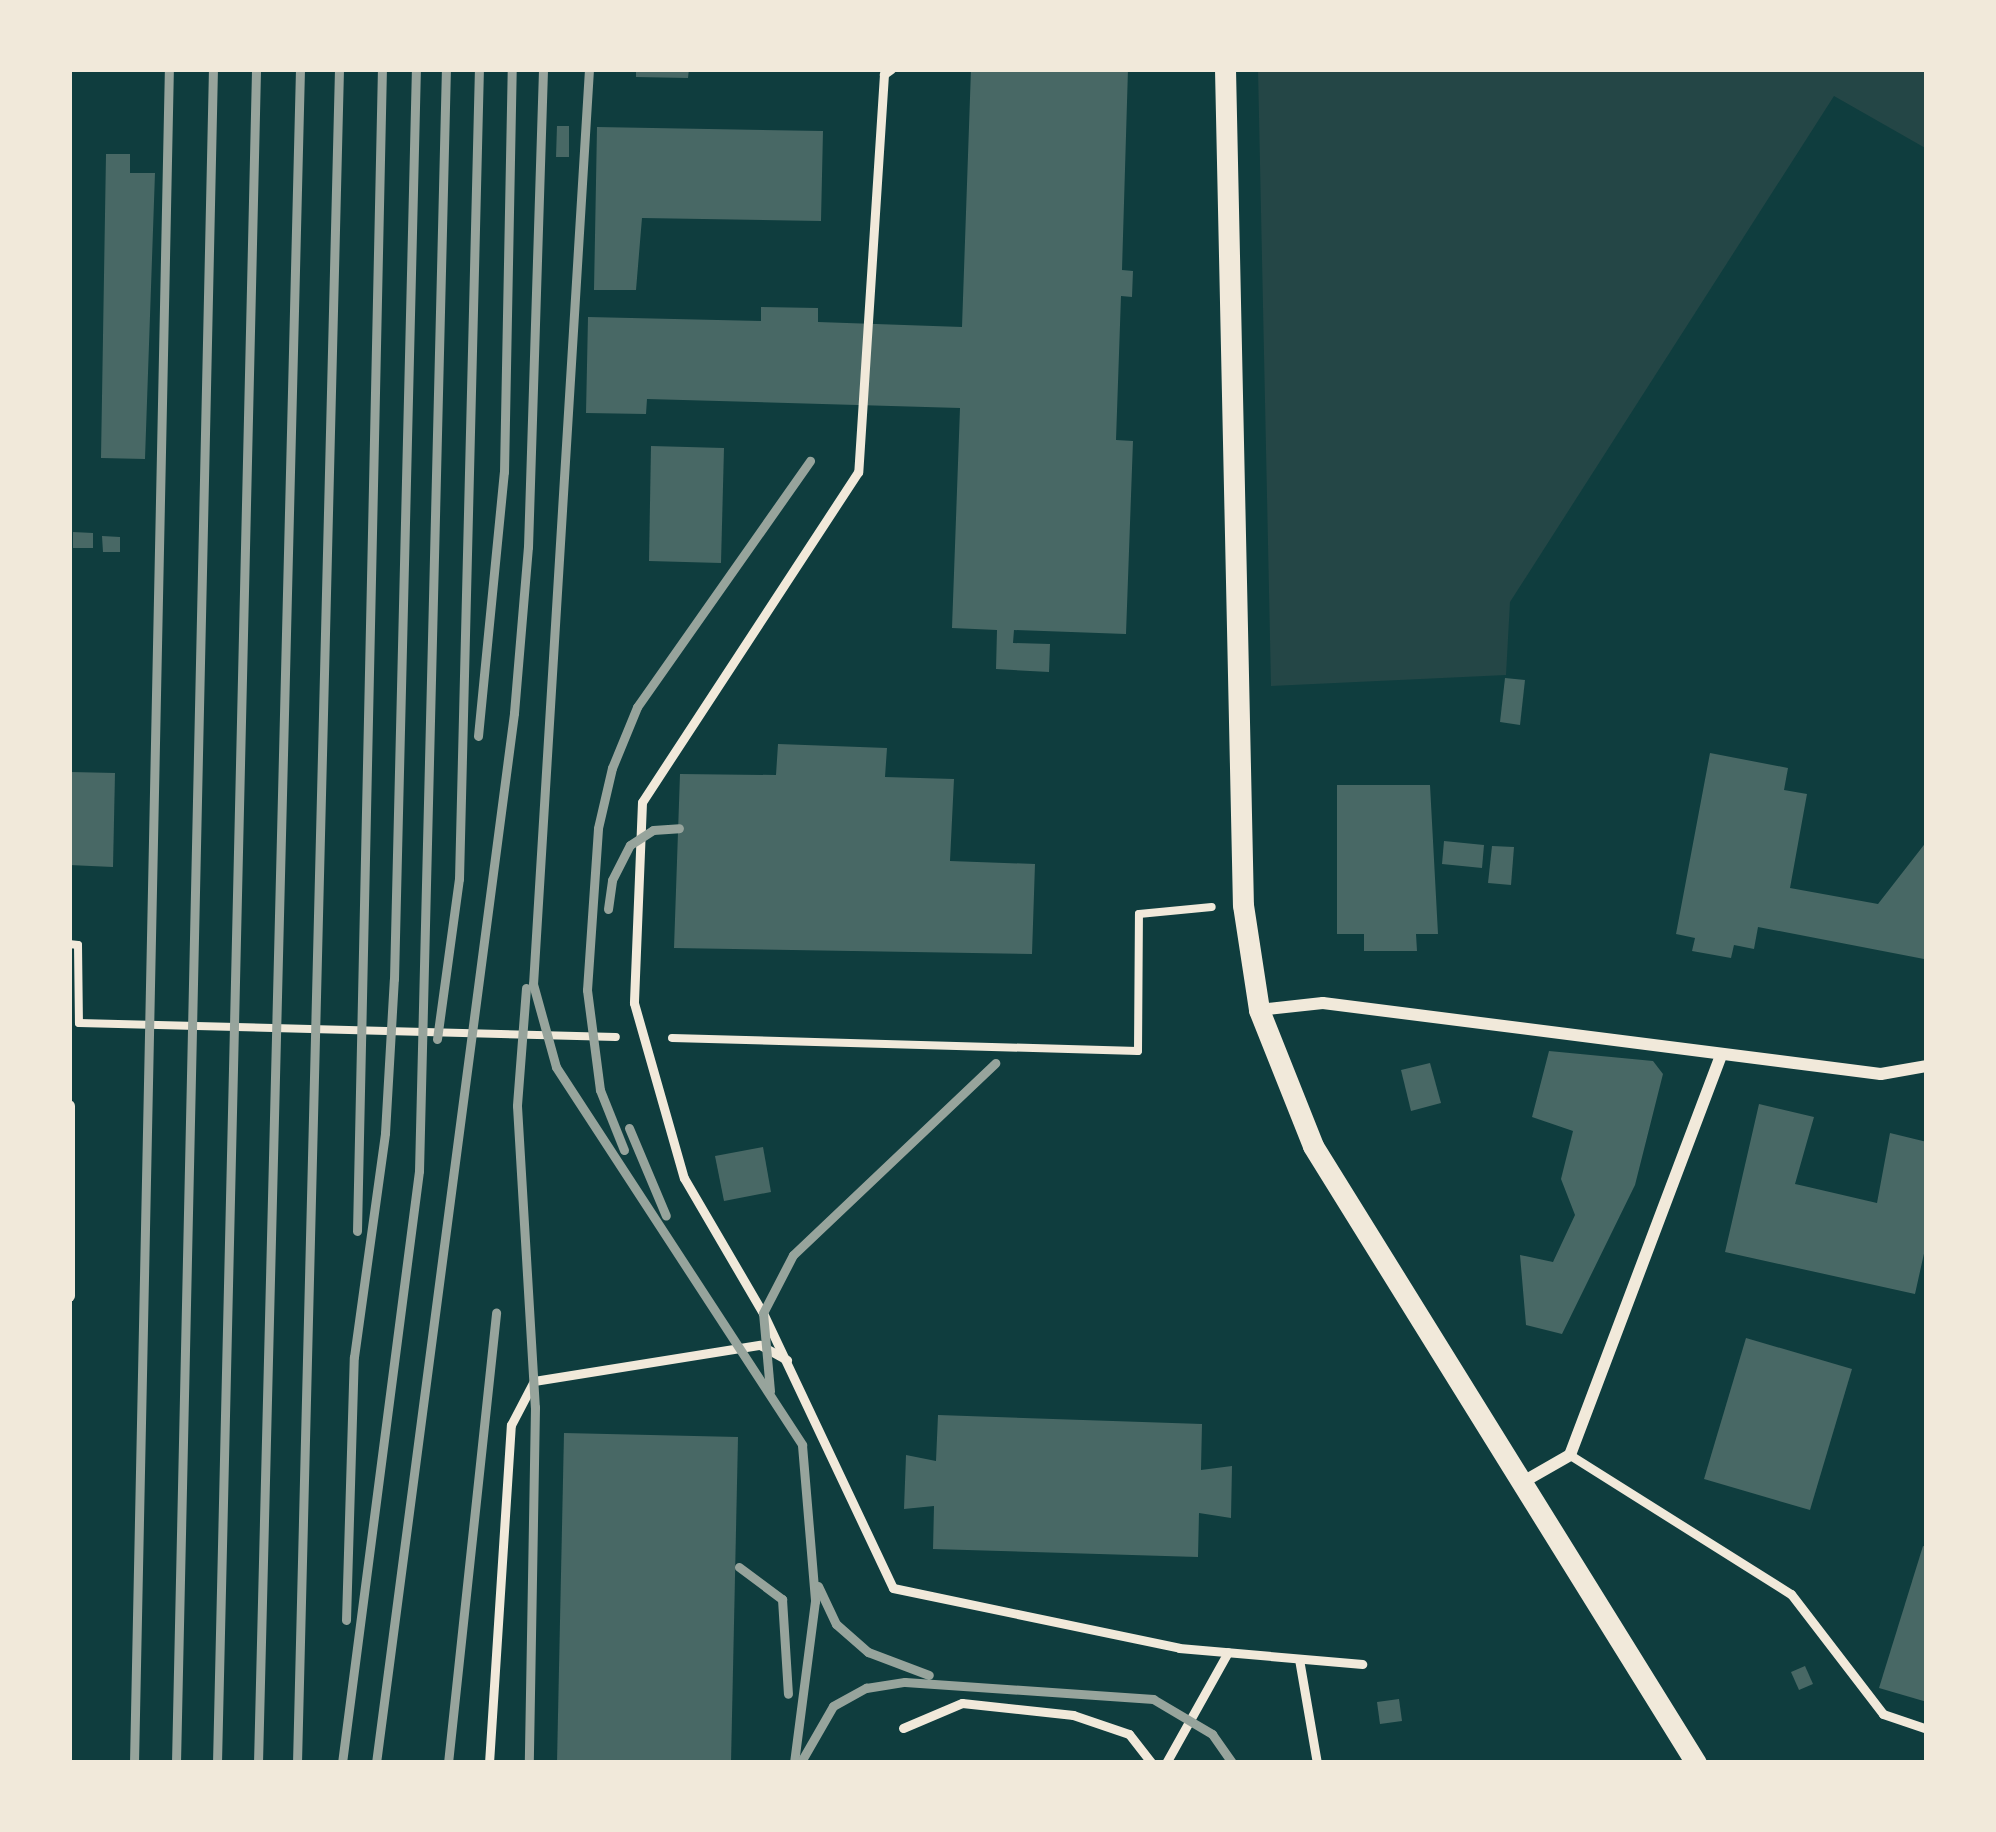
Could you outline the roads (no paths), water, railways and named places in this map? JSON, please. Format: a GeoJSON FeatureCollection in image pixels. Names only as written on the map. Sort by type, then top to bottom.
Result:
{"type":"FeatureCollection","features":[{"type":"Feature","properties":{"kind":"street"},"geometry":{"type":"LineString","coordinates":[[1226,69],[1243,904],[1259,1010],[1313,1146],[1696,1763]]}},
{"type":"Feature","properties":{"kind":"street"},"geometry":{"type":"LineString","coordinates":[[1259,1010],[1323,1003],[1881,1074],[1927,1066]]}},
{"type":"Feature","properties":{"kind":"street"},"geometry":{"type":"LineString","coordinates":[[1521,1483],[1570,1455],[1721,1056]]}},
{"type":"Feature","properties":{"kind":"street"},"geometry":{"type":"LineString","coordinates":[[69,1106],[69,1296]]}},
{"type":"Feature","properties":{"kind":"lane"},"geometry":{"type":"LineString","coordinates":[[891,69],[884,74],[858,472],[642,802],[634,1003],[684,1178],[787,1360],[893,1588],[1004,1616],[1228,1652],[1362,1664]]}},
{"type":"Feature","properties":{"kind":"lane"},"geometry":{"type":"LineString","coordinates":[[489,1763],[511,1425],[534,1381],[760,1345],[787,1360]]}},
{"type":"Feature","properties":{"kind":"lane"},"geometry":{"type":"LineString","coordinates":[[1570,1455],[1791,1594],[1883,1714],[1927,1730]]}},
{"type":"Feature","properties":{"kind":"lane"},"geometry":{"type":"LineString","coordinates":[[1166,1763],[1228,1652]]}},
{"type":"Feature","properties":{"kind":"lane"},"geometry":{"type":"LineString","coordinates":[[1299,1659],[1316,1763]]}},
{"type":"Feature","properties":{"kind":"lane"},"geometry":{"type":"LineString","coordinates":[[902,1729],[962,1702],[1073,1715],[1129,1734],[1152,1763]]}},
{"type":"Feature","properties":{"kind":"railway"},"geometry":{"type":"LineString","coordinates":[[134,1763],[169,69]]}},
{"type":"Feature","properties":{"kind":"railway"},"geometry":{"type":"LineString","coordinates":[[176,1763],[213,69]]}},
{"type":"Feature","properties":{"kind":"railway"},"geometry":{"type":"LineString","coordinates":[[217,1763],[256,69]]}},
{"type":"Feature","properties":{"kind":"railway"},"geometry":{"type":"LineString","coordinates":[[258,1763],[300,69]]}},
{"type":"Feature","properties":{"kind":"railway"},"geometry":{"type":"LineString","coordinates":[[297,1763],[339,69]]}},
{"type":"Feature","properties":{"kind":"railway"},"geometry":{"type":"LineString","coordinates":[[357,1231],[382,69]]}},
{"type":"Feature","properties":{"kind":"railway"},"geometry":{"type":"LineString","coordinates":[[346,1620],[354,1357],[385,1133],[394,979],[416,69]]}},
{"type":"Feature","properties":{"kind":"railway"},"geometry":{"type":"LineString","coordinates":[[342,1763],[419,1171],[446,69]]}},
{"type":"Feature","properties":{"kind":"railway"},"geometry":{"type":"LineString","coordinates":[[437,1039],[459,879],[479,69]]}},
{"type":"Feature","properties":{"kind":"railway"},"geometry":{"type":"LineString","coordinates":[[478,736],[504,472],[512,69]]}},
{"type":"Feature","properties":{"kind":"railway"},"geometry":{"type":"LineString","coordinates":[[376,1763],[514,713],[528,547],[543,69]]}},
{"type":"Feature","properties":{"kind":"railway"},"geometry":{"type":"LineString","coordinates":[[589,69],[533,984],[556,1067],[802,1445],[815,1601],[794,1763]]}},
{"type":"Feature","properties":{"kind":"railway"},"geometry":{"type":"LineString","coordinates":[[624,1150],[600,1090],[587,990],[598,828],[612,768],[637,707],[810,461]]}},
{"type":"Feature","properties":{"kind":"railway"},"geometry":{"type":"LineString","coordinates":[[608,909],[612,880],[630,845],[653,830],[679,828]]}},
{"type":"Feature","properties":{"kind":"railway"},"geometry":{"type":"LineString","coordinates":[[526,988],[517,1106],[535,1407],[529,1763]]}},
{"type":"Feature","properties":{"kind":"railway"},"geometry":{"type":"LineString","coordinates":[[770,1391],[763,1313],[793,1255],[995,1063]]}},
{"type":"Feature","properties":{"kind":"railway"},"geometry":{"type":"LineString","coordinates":[[629,1128],[666,1216]]}},
{"type":"Feature","properties":{"kind":"railway"},"geometry":{"type":"LineString","coordinates":[[448,1763],[496,1313]]}},
{"type":"Feature","properties":{"kind":"railway"},"geometry":{"type":"LineString","coordinates":[[739,1567],[782,1599],[788,1694]]}},
{"type":"Feature","properties":{"kind":"railway"},"geometry":{"type":"LineString","coordinates":[[818,1586],[836,1624],[868,1652],[929,1675]]}},
{"type":"Feature","properties":{"kind":"railway"},"geometry":{"type":"LineString","coordinates":[[802,1760],[833,1706],[866,1688],[905,1682],[1153,1699],[1212,1734],[1232,1763]]}}]}
